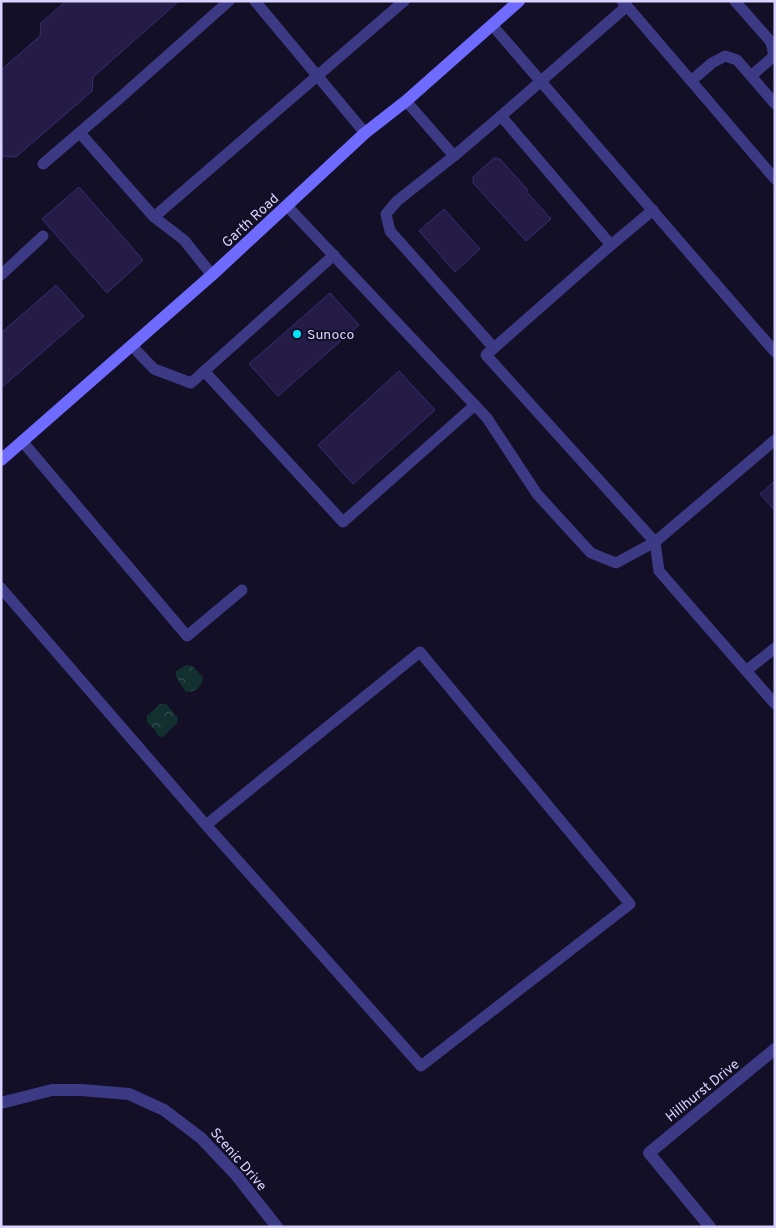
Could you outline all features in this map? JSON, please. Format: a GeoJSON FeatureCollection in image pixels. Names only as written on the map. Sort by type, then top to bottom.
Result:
{"type":"FeatureCollection","features":[{"type":"Feature","properties":{"kind":"main road","name":"Garth Road"},"geometry":{"type":"LineString","coordinates":[[1,460],[212,275],[365,133],[406,101],[519,1]]}},
{"type":"Feature","properties":{"kind":"street","name":"Hillhurst Drive"},"geometry":{"type":"LineString","coordinates":[[710,1227],[649,1153],[775,1050]]}},
{"type":"Feature","properties":{"kind":"street","name":"Scenic Drive"},"geometry":{"type":"LineString","coordinates":[[1,1103],[52,1090],[130,1094],[164,1110],[201,1138],[236,1175],[277,1227]]}},
{"type":"Feature","properties":{"kind":"lane"},"geometry":{"type":"LineString","coordinates":[[43,164],[229,1]]}},
{"type":"Feature","properties":{"kind":"lane"},"geometry":{"type":"LineString","coordinates":[[255,1],[365,133]]}},
{"type":"Feature","properties":{"kind":"lane"},"geometry":{"type":"LineString","coordinates":[[154,217],[404,1]]}},
{"type":"Feature","properties":{"kind":"lane"},"geometry":{"type":"LineString","coordinates":[[735,1],[771,42],[774,56],[751,76]]}},
{"type":"Feature","properties":{"kind":"lane"},"geometry":{"type":"LineString","coordinates":[[494,348],[390,231],[386,214],[397,201],[454,156],[542,81],[624,4],[775,179]]}},
{"type":"Feature","properties":{"kind":"lane"},"geometry":{"type":"LineString","coordinates":[[492,24],[775,352]]}},
{"type":"Feature","properties":{"kind":"lane"},"geometry":{"type":"LineString","coordinates":[[691,81],[712,62],[725,56],[737,60],[775,104]]}},
{"type":"Feature","properties":{"kind":"lane"},"geometry":{"type":"LineString","coordinates":[[406,101],[454,156]]}},
{"type":"Feature","properties":{"kind":"lane"},"geometry":{"type":"LineString","coordinates":[[501,116],[610,245]]}},
{"type":"Feature","properties":{"kind":"lane"},"geometry":{"type":"LineString","coordinates":[[80,133],[154,217],[184,240],[212,275]]}},
{"type":"Feature","properties":{"kind":"lane"},"geometry":{"type":"LineString","coordinates":[[287,206],[488,418],[537,494],[591,553],[616,563],[655,542],[775,440]]}},
{"type":"Feature","properties":{"kind":"lane"},"geometry":{"type":"LineString","coordinates":[[652,210],[486,355],[655,542],[658,571],[775,704]]}},
{"type":"Feature","properties":{"kind":"lane"},"geometry":{"type":"LineString","coordinates":[[1,275],[43,236]]}},
{"type":"Feature","properties":{"kind":"lane"},"geometry":{"type":"LineString","coordinates":[[132,346],[154,369],[191,383],[334,255]]}},
{"type":"Feature","properties":{"kind":"lane"},"geometry":{"type":"LineString","coordinates":[[204,371],[343,522],[475,405]]}},
{"type":"Feature","properties":{"kind":"lane"},"geometry":{"type":"LineString","coordinates":[[22,441],[188,636],[242,590]]}},
{"type":"Feature","properties":{"kind":"lane"},"geometry":{"type":"LineString","coordinates":[[1,588],[206,825],[421,1066],[630,904],[420,652],[206,825]]}},
{"type":"Feature","properties":{"kind":"lane"},"geometry":{"type":"LineString","coordinates":[[747,670],[775,648]]}},
{"type":"Feature","properties":{"kind":"green space"},"geometry":{"type":"Polygon","coordinates":[[[186,665],[192,666],[203,677],[200,686],[190,692],[186,692],[176,677],[176,671],[186,665]]]}},
{"type":"Feature","properties":{"kind":"green space"},"geometry":{"type":"Polygon","coordinates":[[[160,704],[166,704],[178,718],[177,723],[163,737],[158,736],[147,722],[147,716],[160,704]]]}},
{"type":"Feature","properties":{"kind":"building"},"geometry":{"type":"Polygon","coordinates":[[[66,1],[179,1],[93,77],[92,91],[16,157],[2,156],[1,70],[40,36],[41,23],[66,1]]]}},
{"type":"Feature","properties":{"kind":"building"},"geometry":{"type":"Polygon","coordinates":[[[494,158],[500,159],[551,219],[526,241],[473,183],[473,177],[494,158]]]}},
{"type":"Feature","properties":{"kind":"building"},"geometry":{"type":"Polygon","coordinates":[[[79,187],[143,260],[107,293],[42,219],[79,187]]]}},
{"type":"Feature","properties":{"kind":"building"},"geometry":{"type":"Polygon","coordinates":[[[444,209],[480,249],[455,272],[419,231],[444,209]]]}},
{"type":"Feature","properties":{"kind":"building"},"geometry":{"type":"Polygon","coordinates":[[[56,285],[84,316],[1,388],[1,333],[56,285]]]}},
{"type":"Feature","properties":{"kind":"building"},"geometry":{"type":"Polygon","coordinates":[[[330,293],[359,325],[278,396],[249,364],[330,293]]]}},
{"type":"Feature","properties":{"kind":"building"},"geometry":{"type":"Polygon","coordinates":[[[399,371],[435,410],[353,484],[318,445],[399,371]]]}},
{"type":"Feature","properties":{"kind":"building"},"geometry":{"type":"Polygon","coordinates":[[[775,481],[775,511],[760,494],[775,481]]]}},
{"type":"Feature","properties":{"kind":"place","name":"Sunoco"},"geometry":{"type":"Point","coordinates":[297,334]}}]}
